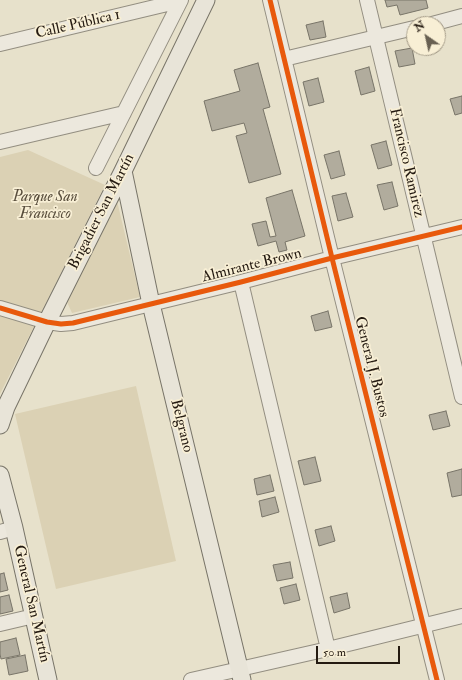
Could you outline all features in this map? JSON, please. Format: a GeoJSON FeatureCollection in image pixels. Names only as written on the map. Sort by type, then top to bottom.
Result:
{"type":"FeatureCollection","features":[{"type":"Feature","properties":{"kind":"main road","name":"Brigadier San Martín"},"geometry":{"type":"LineString","coordinates":[[0,425],[6,407],[47,322],[123,171],[206,0]]}},
{"type":"Feature","properties":{"kind":"main road","name":"Belgrano"},"geometry":{"type":"LineString","coordinates":[[123,171],[151,304],[240,674]]}},
{"type":"Feature","properties":{"kind":"main road"},"geometry":{"type":"LineString","coordinates":[[0,475],[7,530]]}},
{"type":"Feature","properties":{"kind":"main road","name":"General San Martín"},"geometry":{"type":"LineString","coordinates":[[7,530],[34,616],[48,680]]}},
{"type":"Feature","properties":{"kind":"street","name":"General J. Bustos"},"geometry":{"type":"LineString","coordinates":[[270,0],[332,258],[437,680]]}},
{"type":"Feature","properties":{"kind":"street","name":"Francisco Ramirez"},"geometry":{"type":"LineString","coordinates":[[367,0],[462,397]]}},
{"type":"Feature","properties":{"kind":"street"},"geometry":{"type":"LineString","coordinates":[[96,168],[180,1]]}},
{"type":"Feature","properties":{"kind":"street","name":"Calle Pública 1"},"geometry":{"type":"LineString","coordinates":[[0,44],[180,1]]}},
{"type":"Feature","properties":{"kind":"street"},"geometry":{"type":"LineString","coordinates":[[446,20],[462,16]]}},
{"type":"Feature","properties":{"kind":"street"},"geometry":{"type":"LineString","coordinates":[[284,59],[406,30]]}},
{"type":"Feature","properties":{"kind":"street"},"geometry":{"type":"LineString","coordinates":[[0,142],[124,113]]}},
{"type":"Feature","properties":{"kind":"street","name":"Almirante Brown"},"geometry":{"type":"LineString","coordinates":[[0,308],[47,322],[61,324],[73,323],[462,227]]}},
{"type":"Feature","properties":{"kind":"street"},"geometry":{"type":"LineString","coordinates":[[241,282],[328,649]]}},
{"type":"Feature","properties":{"kind":"street"},"geometry":{"type":"LineString","coordinates":[[0,624],[34,616]]}},
{"type":"Feature","properties":{"kind":"street"},"geometry":{"type":"LineString","coordinates":[[191,680],[240,674],[328,649],[462,616]]}},
{"type":"Feature","properties":{"kind":"green space","name":"Parque San Francisco"},"geometry":{"type":"Polygon","coordinates":[[[28,150],[105,185],[0,394],[0,157],[28,150]]]}},
{"type":"Feature","properties":{"kind":"green space"},"geometry":{"type":"Polygon","coordinates":[[[117,201],[140,297],[72,313],[67,302],[117,201]]]}},
{"type":"Feature","properties":{"kind":"green space"},"geometry":{"type":"Polygon","coordinates":[[[136,386],[176,561],[56,589],[15,414],[136,386]]]}},
{"type":"Feature","properties":{"kind":"building"},"geometry":{"type":"Polygon","coordinates":[[[385,0],[426,0],[428,8],[400,15],[397,5],[387,7],[385,0]]]}},
{"type":"Feature","properties":{"kind":"building"},"geometry":{"type":"Polygon","coordinates":[[[323,21],[326,37],[310,40],[306,25],[323,21]]]}},
{"type":"Feature","properties":{"kind":"building"},"geometry":{"type":"Polygon","coordinates":[[[406,49],[406,56],[414,56],[415,64],[399,67],[395,51],[406,49]]]}},
{"type":"Feature","properties":{"kind":"building"},"geometry":{"type":"Polygon","coordinates":[[[258,63],[270,107],[263,109],[281,174],[249,183],[236,136],[247,133],[244,123],[212,131],[204,101],[240,91],[234,70],[258,63]]]}},
{"type":"Feature","properties":{"kind":"building"},"geometry":{"type":"Polygon","coordinates":[[[369,67],[375,91],[361,95],[355,71],[369,67]]]}},
{"type":"Feature","properties":{"kind":"building"},"geometry":{"type":"Polygon","coordinates":[[[318,78],[324,102],[309,106],[303,82],[318,78]]]}},
{"type":"Feature","properties":{"kind":"building"},"geometry":{"type":"Polygon","coordinates":[[[462,96],[462,113],[455,115],[450,99],[462,96]]]}},
{"type":"Feature","properties":{"kind":"building"},"geometry":{"type":"Polygon","coordinates":[[[386,141],[392,165],[378,169],[371,145],[386,141]]]}},
{"type":"Feature","properties":{"kind":"building"},"geometry":{"type":"Polygon","coordinates":[[[339,151],[345,175],[331,179],[324,155],[339,151]]]}},
{"type":"Feature","properties":{"kind":"building"},"geometry":{"type":"Polygon","coordinates":[[[392,182],[398,206],[384,210],[377,185],[392,182]]]}},
{"type":"Feature","properties":{"kind":"building"},"geometry":{"type":"Polygon","coordinates":[[[292,190],[305,236],[285,242],[287,250],[279,252],[276,241],[258,246],[252,224],[266,221],[270,237],[276,236],[266,198],[292,190]]]}},
{"type":"Feature","properties":{"kind":"building"},"geometry":{"type":"Polygon","coordinates":[[[346,193],[353,217],[338,221],[332,196],[346,193]]]}},
{"type":"Feature","properties":{"kind":"building"},"geometry":{"type":"Polygon","coordinates":[[[328,311],[332,327],[315,331],[311,316],[328,311]]]}},
{"type":"Feature","properties":{"kind":"building"},"geometry":{"type":"Polygon","coordinates":[[[446,411],[450,426],[433,430],[429,415],[446,411]]]}},
{"type":"Feature","properties":{"kind":"building"},"geometry":{"type":"Polygon","coordinates":[[[315,457],[321,481],[304,485],[298,461],[315,457]]]}},
{"type":"Feature","properties":{"kind":"building"},"geometry":{"type":"Polygon","coordinates":[[[462,469],[462,495],[452,497],[447,473],[462,469]]]}},
{"type":"Feature","properties":{"kind":"building"},"geometry":{"type":"Polygon","coordinates":[[[270,475],[274,491],[257,495],[254,479],[270,475]]]}},
{"type":"Feature","properties":{"kind":"building"},"geometry":{"type":"Polygon","coordinates":[[[275,497],[279,512],[262,517],[259,501],[275,497]]]}},
{"type":"Feature","properties":{"kind":"building"},"geometry":{"type":"Polygon","coordinates":[[[331,526],[335,541],[319,546],[315,530],[331,526]]]}},
{"type":"Feature","properties":{"kind":"building"},"geometry":{"type":"Polygon","coordinates":[[[290,562],[293,578],[277,581],[273,565],[290,562]]]}},
{"type":"Feature","properties":{"kind":"building"},"geometry":{"type":"Polygon","coordinates":[[[4,573],[8,590],[0,592],[0,574],[4,573]]]}},
{"type":"Feature","properties":{"kind":"building"},"geometry":{"type":"Polygon","coordinates":[[[296,584],[300,600],[284,604],[280,588],[296,584]]]}},
{"type":"Feature","properties":{"kind":"building"},"geometry":{"type":"Polygon","coordinates":[[[347,593],[350,608],[334,613],[330,597],[347,593]]]}},
{"type":"Feature","properties":{"kind":"building"},"geometry":{"type":"Polygon","coordinates":[[[9,595],[13,611],[0,614],[0,597],[9,595]]]}},
{"type":"Feature","properties":{"kind":"building"},"geometry":{"type":"Polygon","coordinates":[[[16,638],[20,655],[1,659],[0,642],[16,638]]]}},
{"type":"Feature","properties":{"kind":"building"},"geometry":{"type":"Polygon","coordinates":[[[25,655],[28,671],[9,675],[6,659],[25,655]]]}},
{"type":"Feature","properties":{"kind":"cycle path"},"geometry":{"type":"LineString","coordinates":[[270,0],[332,258],[437,680]]}},
{"type":"Feature","properties":{"kind":"cycle path"},"geometry":{"type":"LineString","coordinates":[[0,308],[47,322],[61,324],[73,323],[462,227]]}}]}
